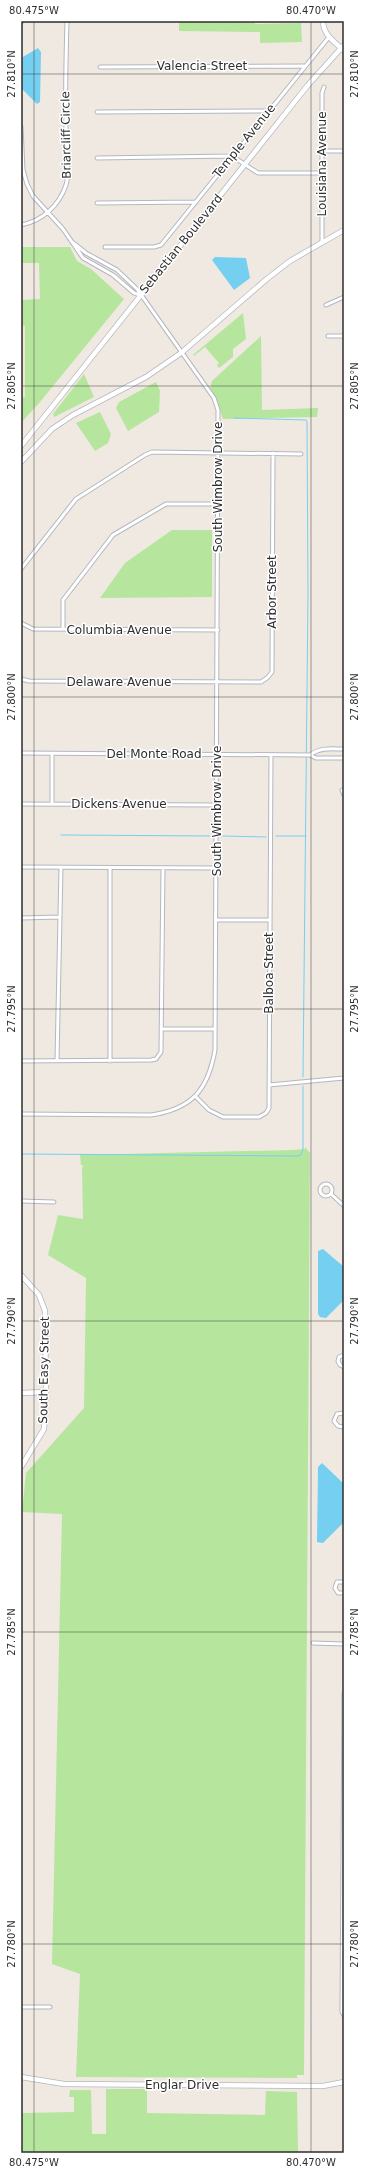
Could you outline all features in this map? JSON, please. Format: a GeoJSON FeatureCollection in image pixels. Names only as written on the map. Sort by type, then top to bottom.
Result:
{"type":"FeatureCollection","features":[{"type":"Feature","properties":{"kind":"main road"},"geometry":{"type":"LineString","coordinates":[[324,21],[325,31],[329,37],[343,48]]}},
{"type":"Feature","properties":{"kind":"main road","name":"Sebastian Boulevard"},"geometry":{"type":"LineString","coordinates":[[21,446],[308,85],[343,48]]}},
{"type":"Feature","properties":{"kind":"main road"},"geometry":{"type":"LineString","coordinates":[[21,462],[36,444],[57,426],[73,415],[146,377],[181,353],[265,280],[290,261],[344,230]]}},
{"type":"Feature","properties":{"kind":"main road","name":"South Easy Street"},"geometry":{"type":"LineString","coordinates":[[21,1275],[39,1295],[45,1311],[46,1392],[44,1429],[21,1467]]}},
{"type":"Feature","properties":{"kind":"main road"},"geometry":{"type":"LineString","coordinates":[[21,1393],[46,1392]]}},
{"type":"Feature","properties":{"kind":"main road","name":"Englar Drive"},"geometry":{"type":"LineString","coordinates":[[21,2077],[64,2084],[323,2086],[344,2082]]}},
{"type":"Feature","properties":{"kind":"street","name":"Briarcliff Circle"},"geometry":{"type":"LineString","coordinates":[[21,225],[35,222],[49,212],[60,199],[67,184],[65,98],[67,21]]}},
{"type":"Feature","properties":{"kind":"street","name":"Temple Avenue"},"geometry":{"type":"LineString","coordinates":[[105,247],[154,247],[161,245],[304,66],[329,37]]}},
{"type":"Feature","properties":{"kind":"street","name":"Valencia Street"},"geometry":{"type":"LineString","coordinates":[[100,67],[304,66]]}},
{"type":"Feature","properties":{"kind":"street","name":"Louisiana Avenue"},"geometry":{"type":"LineString","coordinates":[[322,242],[322,93],[324,87]]}},
{"type":"Feature","properties":{"kind":"street"},"geometry":{"type":"LineString","coordinates":[[97,112],[268,111]]}},
{"type":"Feature","properties":{"kind":"street"},"geometry":{"type":"LineString","coordinates":[[21,127],[23,170],[26,184],[34,196],[49,212],[83,258],[113,275],[134,293],[140,295]]}},
{"type":"Feature","properties":{"kind":"street"},"geometry":{"type":"LineString","coordinates":[[323,151],[344,151]]}},
{"type":"Feature","properties":{"kind":"street"},"geometry":{"type":"LineString","coordinates":[[97,158],[232,156],[258,173],[323,173]]}},
{"type":"Feature","properties":{"kind":"street"},"geometry":{"type":"LineString","coordinates":[[97,203],[196,202]]}},
{"type":"Feature","properties":{"kind":"street","name":"South Wimbrow Drive"},"geometry":{"type":"LineString","coordinates":[[21,1114],[151,1115],[169,1112],[184,1106],[196,1097],[212,1070],[216,1029],[216,805],[219,504],[218,410],[214,398],[137,289],[117,270],[86,253],[72,242]]}},
{"type":"Feature","properties":{"kind":"street"},"geometry":{"type":"LineString","coordinates":[[326,305],[344,297]]}},
{"type":"Feature","properties":{"kind":"street"},"geometry":{"type":"LineString","coordinates":[[328,336],[344,336]]}},
{"type":"Feature","properties":{"kind":"street"},"geometry":{"type":"LineString","coordinates":[[21,569],[79,497],[152,452],[301,454]]}},
{"type":"Feature","properties":{"kind":"street","name":"Arbor Street"},"geometry":{"type":"LineString","coordinates":[[217,682],[261,682],[268,678],[272,672],[273,453]]}},
{"type":"Feature","properties":{"kind":"street"},"geometry":{"type":"LineString","coordinates":[[63,629],[63,600],[113,535],[166,504],[219,504]]}},
{"type":"Feature","properties":{"kind":"street","name":"Columbia Avenue"},"geometry":{"type":"LineString","coordinates":[[21,623],[33,629],[218,630]]}},
{"type":"Feature","properties":{"kind":"street","name":"Delaware Avenue"},"geometry":{"type":"LineString","coordinates":[[21,678],[29,681],[217,682]]}},
{"type":"Feature","properties":{"kind":"street"},"geometry":{"type":"LineString","coordinates":[[333,749],[333,758]]}},
{"type":"Feature","properties":{"kind":"street"},"geometry":{"type":"LineString","coordinates":[[344,749],[316,750],[310,754],[316,758],[344,758]]}},
{"type":"Feature","properties":{"kind":"street","name":"Del Monte Road"},"geometry":{"type":"LineString","coordinates":[[21,753],[217,755],[310,754]]}},
{"type":"Feature","properties":{"kind":"street"},"geometry":{"type":"LineString","coordinates":[[52,754],[52,804]]}},
{"type":"Feature","properties":{"kind":"street","name":"Balboa Street"},"geometry":{"type":"LineString","coordinates":[[196,1097],[209,1110],[223,1116],[259,1117],[266,1113],[269,1108],[271,755]]}},
{"type":"Feature","properties":{"kind":"street"},"geometry":{"type":"LineString","coordinates":[[342,790],[344,795]]}},
{"type":"Feature","properties":{"kind":"street","name":"Dickens Avenue"},"geometry":{"type":"LineString","coordinates":[[21,804],[216,805]]}},
{"type":"Feature","properties":{"kind":"street"},"geometry":{"type":"LineString","coordinates":[[21,867],[216,868]]}},
{"type":"Feature","properties":{"kind":"street"},"geometry":{"type":"LineString","coordinates":[[57,1061],[61,867]]}},
{"type":"Feature","properties":{"kind":"street"},"geometry":{"type":"LineString","coordinates":[[110,868],[110,1061]]}},
{"type":"Feature","properties":{"kind":"street"},"geometry":{"type":"LineString","coordinates":[[21,1061],[110,1061],[156,1059],[161,1052],[163,868]]}},
{"type":"Feature","properties":{"kind":"street"},"geometry":{"type":"LineString","coordinates":[[21,918],[60,917]]}},
{"type":"Feature","properties":{"kind":"street"},"geometry":{"type":"LineString","coordinates":[[216,920],[270,920]]}},
{"type":"Feature","properties":{"kind":"street"},"geometry":{"type":"LineString","coordinates":[[161,1029],[216,1029]]}},
{"type":"Feature","properties":{"kind":"street"},"geometry":{"type":"LineString","coordinates":[[269,1085],[344,1078]]}},
{"type":"Feature","properties":{"kind":"street"},"geometry":{"type":"LineString","coordinates":[[327,1184],[331,1186],[331,1194],[326,1196],[322,1194],[320,1190],[322,1186],[327,1184]]}},
{"type":"Feature","properties":{"kind":"street"},"geometry":{"type":"LineString","coordinates":[[331,1194],[344,1206]]}},
{"type":"Feature","properties":{"kind":"street"},"geometry":{"type":"LineString","coordinates":[[21,1202],[54,1202]]}},
{"type":"Feature","properties":{"kind":"street"},"geometry":{"type":"LineString","coordinates":[[344,1356],[341,1356],[338,1361],[340,1365],[344,1367]]}},
{"type":"Feature","properties":{"kind":"street"},"geometry":{"type":"LineString","coordinates":[[344,1413],[337,1414],[334,1421],[338,1426],[344,1427]]}},
{"type":"Feature","properties":{"kind":"street"},"geometry":{"type":"LineString","coordinates":[[344,1582],[337,1582],[335,1588],[338,1593],[344,1593]]}},
{"type":"Feature","properties":{"kind":"street"},"geometry":{"type":"LineString","coordinates":[[312,1643],[344,1644]]}},
{"type":"Feature","properties":{"kind":"street"},"geometry":{"type":"LineString","coordinates":[[344,1693],[342,2012],[344,2016]]}},
{"type":"Feature","properties":{"kind":"street"},"geometry":{"type":"LineString","coordinates":[[21,2007],[50,2007]]}},
{"type":"Feature","properties":{"kind":"shaded area"},"geometry":{"type":"Polygon","coordinates":[[[21,325],[25,325],[25,397],[21,398],[21,325]]]}},
{"type":"Feature","properties":{"kind":"green space"},"geometry":{"type":"Polygon","coordinates":[[[179,21],[255,21],[255,24],[301,23],[302,42],[260,43],[260,32],[179,31],[179,21]]]}},
{"type":"Feature","properties":{"kind":"green space"},"geometry":{"type":"Polygon","coordinates":[[[21,247],[70,247],[77,261],[91,269],[124,299],[21,423],[21,398],[25,397],[25,326],[21,325],[21,300],[40,299],[39,263],[21,263],[21,247]]]}},
{"type":"Feature","properties":{"kind":"green space"},"geometry":{"type":"Polygon","coordinates":[[[243,313],[246,339],[233,349],[233,357],[219,368],[217,365],[219,363],[205,347],[194,356],[193,355],[243,313]]]}},
{"type":"Feature","properties":{"kind":"green space"},"geometry":{"type":"Polygon","coordinates":[[[261,336],[262,410],[318,408],[317,417],[223,419],[216,398],[210,389],[212,381],[261,336]]]}},
{"type":"Feature","properties":{"kind":"green space"},"geometry":{"type":"Polygon","coordinates":[[[84,374],[94,397],[54,417],[53,414],[84,374]]]}},
{"type":"Feature","properties":{"kind":"green space"},"geometry":{"type":"Polygon","coordinates":[[[156,382],[160,391],[159,412],[128,431],[116,408],[119,402],[156,382]]]}},
{"type":"Feature","properties":{"kind":"green space"},"geometry":{"type":"Polygon","coordinates":[[[100,412],[111,434],[108,443],[95,451],[76,423],[100,412]]]}},
{"type":"Feature","properties":{"kind":"green space"},"geometry":{"type":"Polygon","coordinates":[[[172,530],[212,530],[212,597],[100,598],[125,563],[172,530]]]}},
{"type":"Feature","properties":{"kind":"green space"},"geometry":{"type":"Polygon","coordinates":[[[305,1147],[310,1153],[304,2075],[297,2075],[297,2078],[76,2077],[80,1974],[52,1964],[62,1514],[22,1512],[26,1473],[84,1408],[86,1278],[48,1255],[58,1215],[83,1219],[82,1167],[84,1166],[81,1165],[80,1155],[293,1150],[305,1149],[305,1147]]]}},
{"type":"Feature","properties":{"kind":"green space"},"geometry":{"type":"Polygon","coordinates":[[[106,2089],[147,2089],[147,2113],[265,2115],[266,2091],[297,2092],[298,2153],[21,2153],[21,2111],[23,2113],[74,2112],[74,2097],[69,2097],[70,2090],[91,2090],[92,2134],[106,2134],[106,2089]]]}},
{"type":"Feature","properties":{"kind":"water"},"geometry":{"type":"Polygon","coordinates":[[[38,48],[41,52],[40,102],[37,104],[21,88],[21,58],[38,48]]]}},
{"type":"Feature","properties":{"kind":"water"},"geometry":{"type":"Polygon","coordinates":[[[215,257],[246,258],[250,278],[234,290],[212,260],[215,257]]]}},
{"type":"Feature","properties":{"kind":"water"},"geometry":{"type":"Polygon","coordinates":[[[323,1249],[344,1267],[344,1300],[326,1318],[320,1317],[318,1314],[318,1251],[323,1249]]]}},
{"type":"Feature","properties":{"kind":"water"},"geometry":{"type":"Polygon","coordinates":[[[322,1463],[344,1484],[344,1522],[323,1543],[317,1542],[318,1467],[322,1463]]]}},
{"type":"Feature","properties":{"kind":"waterway"},"geometry":{"type":"LineString","coordinates":[[234,418],[306,420],[307,422],[308,594],[303,1077]]}},
{"type":"Feature","properties":{"kind":"waterway"},"geometry":{"type":"LineString","coordinates":[[61,835],[212,836]]}},
{"type":"Feature","properties":{"kind":"waterway"},"geometry":{"type":"LineString","coordinates":[[222,836],[266,837]]}},
{"type":"Feature","properties":{"kind":"waterway"},"geometry":{"type":"LineString","coordinates":[[276,836],[306,836]]}},
{"type":"Feature","properties":{"kind":"waterway"},"geometry":{"type":"LineString","coordinates":[[21,1154],[297,1156],[301,1155],[303,1149],[303,1086]]}}]}
